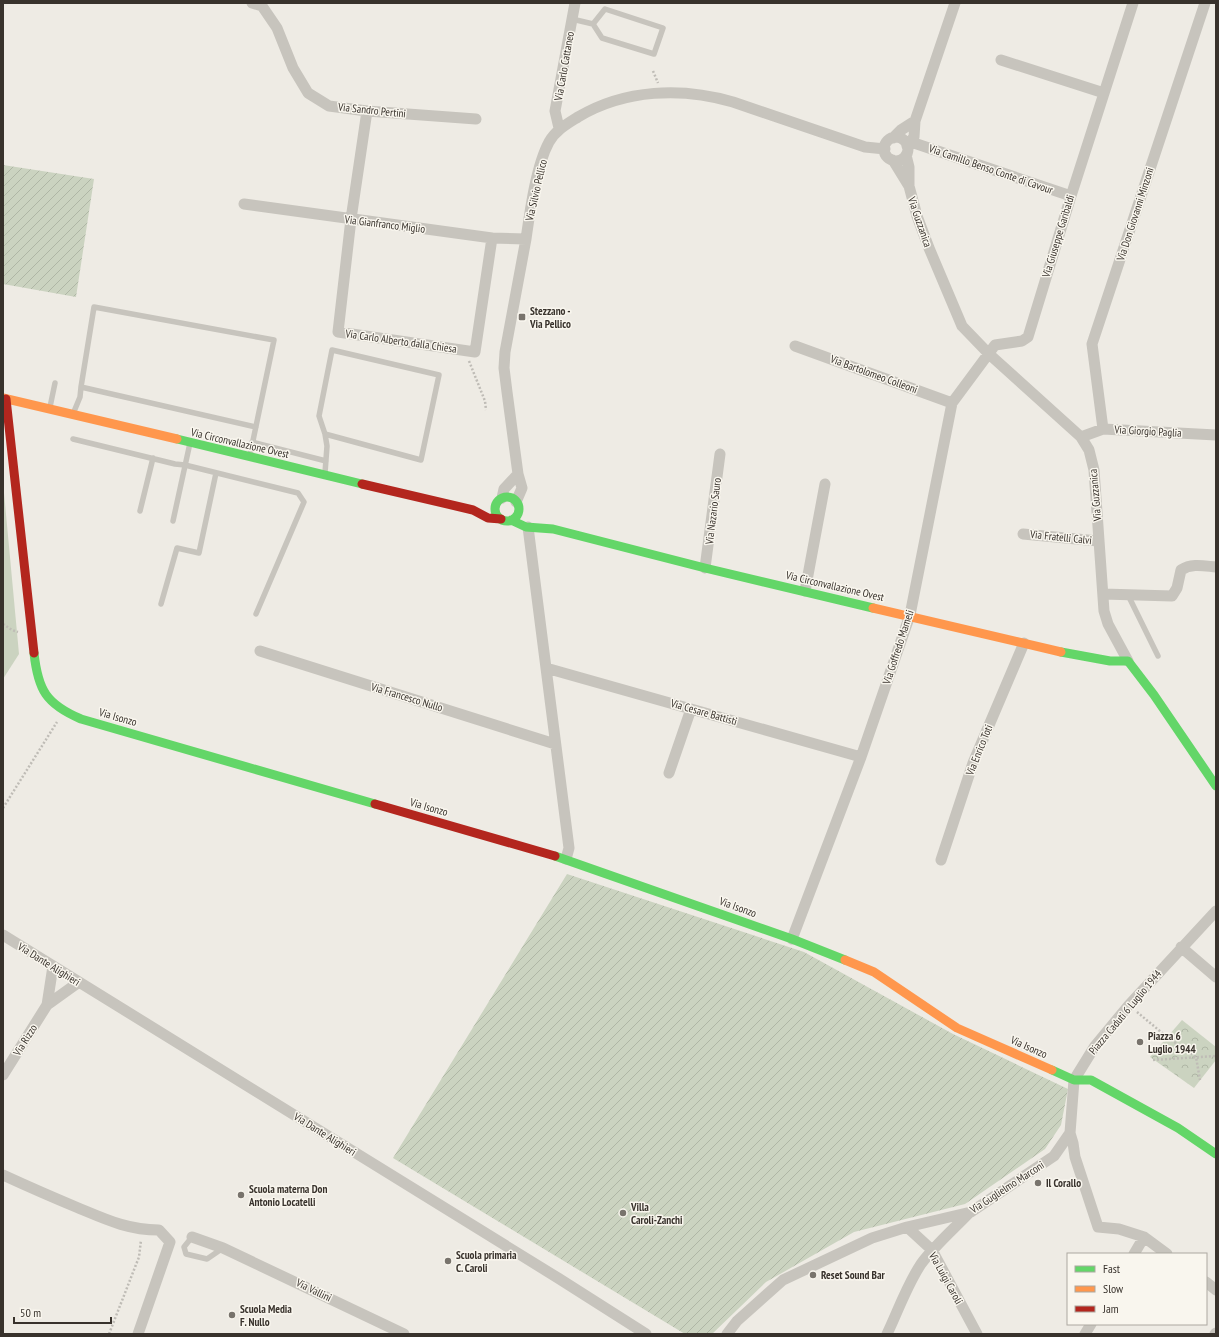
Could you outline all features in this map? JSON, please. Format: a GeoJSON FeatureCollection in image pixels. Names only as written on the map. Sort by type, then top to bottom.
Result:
{"type":"FeatureCollection","features":[{"type":"Feature","properties":{"kind":"street","name":"Via Sandro Pertini"},"geometry":{"type":"LineString","coordinates":[[252,3],[262,6],[277,28],[293,68],[308,93],[329,106],[367,111],[476,119]]}},
{"type":"Feature","properties":{"kind":"street","name":"Via Carlo Cattaneo"},"geometry":{"type":"LineString","coordinates":[[559,128],[556,111],[575,3]]}},
{"type":"Feature","properties":{"kind":"street","name":"Via Guzzanica"},"geometry":{"type":"LineString","coordinates":[[908,186],[910,167],[908,148],[914,137],[915,121],[955,3]]}},
{"type":"Feature","properties":{"kind":"street","name":"Via Giuseppe Garibaldi"},"geometry":{"type":"LineString","coordinates":[[989,354],[995,345],[1022,341],[1028,337],[1132,3]]}},
{"type":"Feature","properties":{"kind":"street","name":"Via Don Giovanni Minzoni"},"geometry":{"type":"LineString","coordinates":[[1103,429],[1092,344],[1205,3]]}},
{"type":"Feature","properties":{"kind":"street"},"geometry":{"type":"LineString","coordinates":[[1001,60],[1104,93]]}},
{"type":"Feature","properties":{"kind":"street","name":"Via Silvio Pellico"},"geometry":{"type":"LineString","coordinates":[[518,506],[522,488],[518,474],[504,368],[505,352],[540,167],[549,142],[559,128],[610,102],[634,96],[685,93],[720,98],[865,147],[885,149]]}},
{"type":"Feature","properties":{"kind":"street","name":"Via Carlo Alberto dalla Chiesa"},"geometry":{"type":"LineString","coordinates":[[367,111],[351,219],[338,332],[475,352],[492,238]]}},
{"type":"Feature","properties":{"kind":"street"},"geometry":{"type":"LineString","coordinates":[[893,138],[896,137],[903,140],[908,148],[900,160],[893,160],[886,155],[885,149],[887,142],[915,121]]}},
{"type":"Feature","properties":{"kind":"street","name":"Via Camillo Benso Conte di Cavour"},"geometry":{"type":"LineString","coordinates":[[908,148],[1071,196]]}},
{"type":"Feature","properties":{"kind":"street","name":"Via Guzzanica"},"geometry":{"type":"LineString","coordinates":[[893,160],[908,186],[928,246],[962,326],[989,354],[1082,437],[1089,450],[1094,470],[1104,611],[1108,624],[1128,661],[1154,695],[1216,786]]}},
{"type":"Feature","properties":{"kind":"street","name":"Via Gianfranco Miglio"},"geometry":{"type":"LineString","coordinates":[[244,204],[492,238],[526,239]]}},
{"type":"Feature","properties":{"kind":"street","name":"Via Bartolomeo Colleoni"},"geometry":{"type":"LineString","coordinates":[[794,346],[952,403]]}},
{"type":"Feature","properties":{"kind":"street","name":"Via Goffredo Mameli"},"geometry":{"type":"LineString","coordinates":[[792,939],[861,757],[910,615],[952,403],[989,354]]}},
{"type":"Feature","properties":{"kind":"street","name":"Via Circonvallazione Ovest"},"geometry":{"type":"LineString","coordinates":[[4,398],[473,510],[488,518],[501,519]]}},
{"type":"Feature","properties":{"kind":"street","name":"Via Isonzo"},"geometry":{"type":"LineString","coordinates":[[4,398],[36,673],[42,689],[50,700],[63,712],[88,721],[566,859],[792,939],[874,972],[957,1028],[1019,1054],[1074,1080]]}},
{"type":"Feature","properties":{"kind":"street","name":"Via Giorgio Paglia"},"geometry":{"type":"LineString","coordinates":[[1082,437],[1103,429],[1216,435]]}},
{"type":"Feature","properties":{"kind":"street","name":"Via Nazario Sauro"},"geometry":{"type":"LineString","coordinates":[[705,568],[720,454]]}},
{"type":"Feature","properties":{"kind":"street"},"geometry":{"type":"LineString","coordinates":[[518,474],[504,489],[495,511],[501,519],[511,520],[516,516],[518,506]]}},
{"type":"Feature","properties":{"kind":"street"},"geometry":{"type":"LineString","coordinates":[[805,591],[825,484]]}},
{"type":"Feature","properties":{"kind":"street"},"geometry":{"type":"LineString","coordinates":[[473,510],[484,503],[510,498],[528,515],[534,527],[546,668],[570,848],[566,859]]}},
{"type":"Feature","properties":{"kind":"street","name":"Via Circonvallazione Ovest"},"geometry":{"type":"LineString","coordinates":[[511,520],[534,527],[1024,643],[1110,661],[1128,661]]}},
{"type":"Feature","properties":{"kind":"street","name":"Via Fratelli Calvi"},"geometry":{"type":"LineString","coordinates":[[1023,534],[1098,541]]}},
{"type":"Feature","properties":{"kind":"street"},"geometry":{"type":"LineString","coordinates":[[1103,594],[1172,596],[1177,588],[1181,570],[1191,565],[1216,567]]}},
{"type":"Feature","properties":{"kind":"street","name":"Via Enrico Toti"},"geometry":{"type":"LineString","coordinates":[[941,860],[973,764],[1024,643]]}},
{"type":"Feature","properties":{"kind":"street","name":"Via Francesco Nullo"},"geometry":{"type":"LineString","coordinates":[[260,651],[555,744]]}},
{"type":"Feature","properties":{"kind":"street","name":"Via Cesare Battisti"},"geometry":{"type":"LineString","coordinates":[[546,668],[861,757]]}},
{"type":"Feature","properties":{"kind":"street"},"geometry":{"type":"LineString","coordinates":[[669,773],[690,708]]}},
{"type":"Feature","properties":{"kind":"street","name":"Piazza Caduti 6 Luglio 1944"},"geometry":{"type":"LineString","coordinates":[[1074,1080],[1095,1046],[1129,1005],[1181,947],[1216,911]]}},
{"type":"Feature","properties":{"kind":"street","name":"Via Dante Alighieri"},"geometry":{"type":"LineString","coordinates":[[3,935],[552,1274],[646,1334]]}},
{"type":"Feature","properties":{"kind":"street"},"geometry":{"type":"LineString","coordinates":[[1181,947],[1216,977]]}},
{"type":"Feature","properties":{"kind":"street","name":"Via Rizzo"},"geometry":{"type":"LineString","coordinates":[[47,1005],[53,966]]}},
{"type":"Feature","properties":{"kind":"street","name":"Via Rizzo"},"geometry":{"type":"LineString","coordinates":[[3,1075],[47,1005],[79,982]]}},
{"type":"Feature","properties":{"kind":"street"},"geometry":{"type":"LineString","coordinates":[[1166,1253],[1144,1237],[1118,1229],[1098,1227],[1083,1182],[1070,1133],[1074,1080],[1091,1080],[1178,1128],[1204,1144],[1216,1154]]}},
{"type":"Feature","properties":{"kind":"street","name":"Via Guglielmo Marconi"},"geometry":{"type":"LineString","coordinates":[[727,1334],[737,1321],[782,1280],[872,1238],[907,1227],[971,1212],[1054,1156],[1070,1133]]}},
{"type":"Feature","properties":{"kind":"street"},"geometry":{"type":"LineString","coordinates":[[3,1175],[30,1188],[123,1226],[142,1230],[159,1230],[170,1242],[140,1329]]}},
{"type":"Feature","properties":{"kind":"street"},"geometry":{"type":"LineString","coordinates":[[887,1334],[908,1287],[920,1265],[932,1250],[971,1212]]}},
{"type":"Feature","properties":{"kind":"street","name":"Via Luigi Caroli"},"geometry":{"type":"LineString","coordinates":[[907,1227],[932,1250],[977,1334]]}},
{"type":"Feature","properties":{"kind":"street","name":"Via Vallini"},"geometry":{"type":"LineString","coordinates":[[192,1237],[223,1248],[404,1334]]}},
{"type":"Feature","properties":{"kind":"street"},"geometry":{"type":"LineString","coordinates":[[1135,1253],[1144,1237]]}},
{"type":"Feature","properties":{"kind":"street"},"geometry":{"type":"LineString","coordinates":[[1207,1283],[1216,1290]]}},
{"type":"Feature","properties":{"kind":"street"},"geometry":{"type":"LineString","coordinates":[[1085,1334],[1090,1325]]}},
{"type":"Feature","properties":{"kind":"lane"},"geometry":{"type":"LineString","coordinates":[[572,19],[593,24],[602,38],[654,54],[664,28],[605,9],[593,24]]}},
{"type":"Feature","properties":{"kind":"lane"},"geometry":{"type":"LineString","coordinates":[[73,415],[80,397],[94,307],[274,340],[249,457]]}},
{"type":"Feature","properties":{"kind":"lane"},"geometry":{"type":"LineString","coordinates":[[325,434],[422,460],[439,375],[332,350],[319,416],[327,446],[325,475]]}},
{"type":"Feature","properties":{"kind":"lane"},"geometry":{"type":"LineString","coordinates":[[50,409],[55,383]]}},
{"type":"Feature","properties":{"kind":"lane"},"geometry":{"type":"LineString","coordinates":[[81,387],[256,428]]}},
{"type":"Feature","properties":{"kind":"lane"},"geometry":{"type":"LineString","coordinates":[[73,439],[298,493],[304,502],[256,614]]}},
{"type":"Feature","properties":{"kind":"lane"},"geometry":{"type":"LineString","coordinates":[[252,442],[326,461]]}},
{"type":"Feature","properties":{"kind":"lane"},"geometry":{"type":"LineString","coordinates":[[173,522],[190,443]]}},
{"type":"Feature","properties":{"kind":"lane"},"geometry":{"type":"LineString","coordinates":[[140,511],[153,458]]}},
{"type":"Feature","properties":{"kind":"lane"},"geometry":{"type":"LineString","coordinates":[[161,604],[176,548],[199,552],[216,474]]}},
{"type":"Feature","properties":{"kind":"lane"},"geometry":{"type":"LineString","coordinates":[[1127,594],[1158,656]]}},
{"type":"Feature","properties":{"kind":"lane","name":"Via Vallini"},"geometry":{"type":"LineString","coordinates":[[192,1237],[184,1246],[186,1254],[207,1259],[223,1248]]}},
{"type":"Feature","properties":{"kind":"path"},"geometry":{"type":"LineString","coordinates":[[469,351],[469,362],[485,401],[486,410]]}},
{"type":"Feature","properties":{"kind":"path"},"geometry":{"type":"LineString","coordinates":[[3,808],[63,712]]}},
{"type":"Feature","properties":{"kind":"path"},"geometry":{"type":"LineString","coordinates":[[1129,1005],[1167,1037],[1196,1057],[1200,1080]]}},
{"type":"Feature","properties":{"kind":"path"},"geometry":{"type":"LineString","coordinates":[[1153,1060],[1216,1056]]}},
{"type":"Feature","properties":{"kind":"path"},"geometry":{"type":"LineString","coordinates":[[109,1334],[139,1257],[142,1230]]}},
{"type":"Feature","properties":{"kind":"green space"},"geometry":{"type":"Polygon","coordinates":[[[3,165],[94,179],[76,297],[3,284],[3,165]]]}},
{"type":"Feature","properties":{"kind":"green space"},"geometry":{"type":"Polygon","coordinates":[[[3,482],[19,654],[3,679],[3,482]]]}},
{"type":"Feature","properties":{"kind":"green space"},"geometry":{"type":"Polygon","coordinates":[[[567,874],[804,952],[953,1034],[1068,1089],[1061,1125],[1045,1149],[965,1204],[854,1232],[766,1282],[712,1334],[685,1334],[393,1158],[567,874]]]}},
{"type":"Feature","properties":{"kind":"green space"},"geometry":{"type":"Polygon","coordinates":[[[1182,1020],[1216,1047],[1216,1060],[1194,1088],[1150,1057],[1182,1020]]]}},
{"type":"Feature","properties":{"kind":"traffic: fast"},"geometry":{"type":"LineString","coordinates":[[177,439],[362,484]]}},
{"type":"Feature","properties":{"kind":"traffic: fast"},"geometry":{"type":"LineString","coordinates":[[507,497],[515,501],[519,509],[515,517],[507,521],[499,517],[495,509],[499,501],[507,497]]}},
{"type":"Feature","properties":{"kind":"traffic: fast"},"geometry":{"type":"LineString","coordinates":[[511,520],[526,527],[553,529],[705,568],[873,608]]}},
{"type":"Feature","properties":{"kind":"traffic: fast"},"geometry":{"type":"LineString","coordinates":[[1061,652],[1110,661],[1128,661],[1154,695],[1216,786]]}},
{"type":"Feature","properties":{"kind":"traffic: fast"},"geometry":{"type":"LineString","coordinates":[[34,653],[38,677],[46,694],[59,708],[81,719],[375,804]]}},
{"type":"Feature","properties":{"kind":"traffic: fast"},"geometry":{"type":"LineString","coordinates":[[555,856],[792,939],[845,960]]}},
{"type":"Feature","properties":{"kind":"traffic: fast"},"geometry":{"type":"LineString","coordinates":[[1052,1070],[1074,1080],[1091,1080],[1178,1128],[1216,1154]]}},
{"type":"Feature","properties":{"kind":"traffic: slow"},"geometry":{"type":"LineString","coordinates":[[3,398],[177,439]]}},
{"type":"Feature","properties":{"kind":"traffic: slow"},"geometry":{"type":"LineString","coordinates":[[873,608],[1061,652]]}},
{"type":"Feature","properties":{"kind":"traffic: slow"},"geometry":{"type":"LineString","coordinates":[[845,960],[874,972],[957,1028],[1052,1070]]}},
{"type":"Feature","properties":{"kind":"traffic: jam"},"geometry":{"type":"LineString","coordinates":[[6,399],[34,653]]}},
{"type":"Feature","properties":{"kind":"traffic: jam"},"geometry":{"type":"LineString","coordinates":[[362,484],[473,510],[488,518],[501,519]]}},
{"type":"Feature","properties":{"kind":"traffic: jam"},"geometry":{"type":"LineString","coordinates":[[375,804],[555,856]]}},
{"type":"Feature","properties":{"kind":"place","name":"Stezzano - Via Pellico"},"geometry":{"type":"Point","coordinates":[522,317]}},
{"type":"Feature","properties":{"kind":"place","name":"Piazza 6 Luglio 1944"},"geometry":{"type":"Point","coordinates":[1140,1042]}},
{"type":"Feature","properties":{"kind":"place","name":"Il Corallo"},"geometry":{"type":"Point","coordinates":[1038,1183]}},
{"type":"Feature","properties":{"kind":"place","name":"Scuola materna Don Antonio Locatelli"},"geometry":{"type":"Point","coordinates":[241,1195]}},
{"type":"Feature","properties":{"kind":"place","name":"Villa Caroli-Zanchi"},"geometry":{"type":"Point","coordinates":[623,1213]}},
{"type":"Feature","properties":{"kind":"place","name":"Scuola primaria C. Caroli"},"geometry":{"type":"Point","coordinates":[448,1261]}},
{"type":"Feature","properties":{"kind":"place","name":"Reset Sound Bar"},"geometry":{"type":"Point","coordinates":[813,1275]}},
{"type":"Feature","properties":{"kind":"place","name":"Scuola Media F. Nullo"},"geometry":{"type":"Point","coordinates":[232,1315]}}]}
